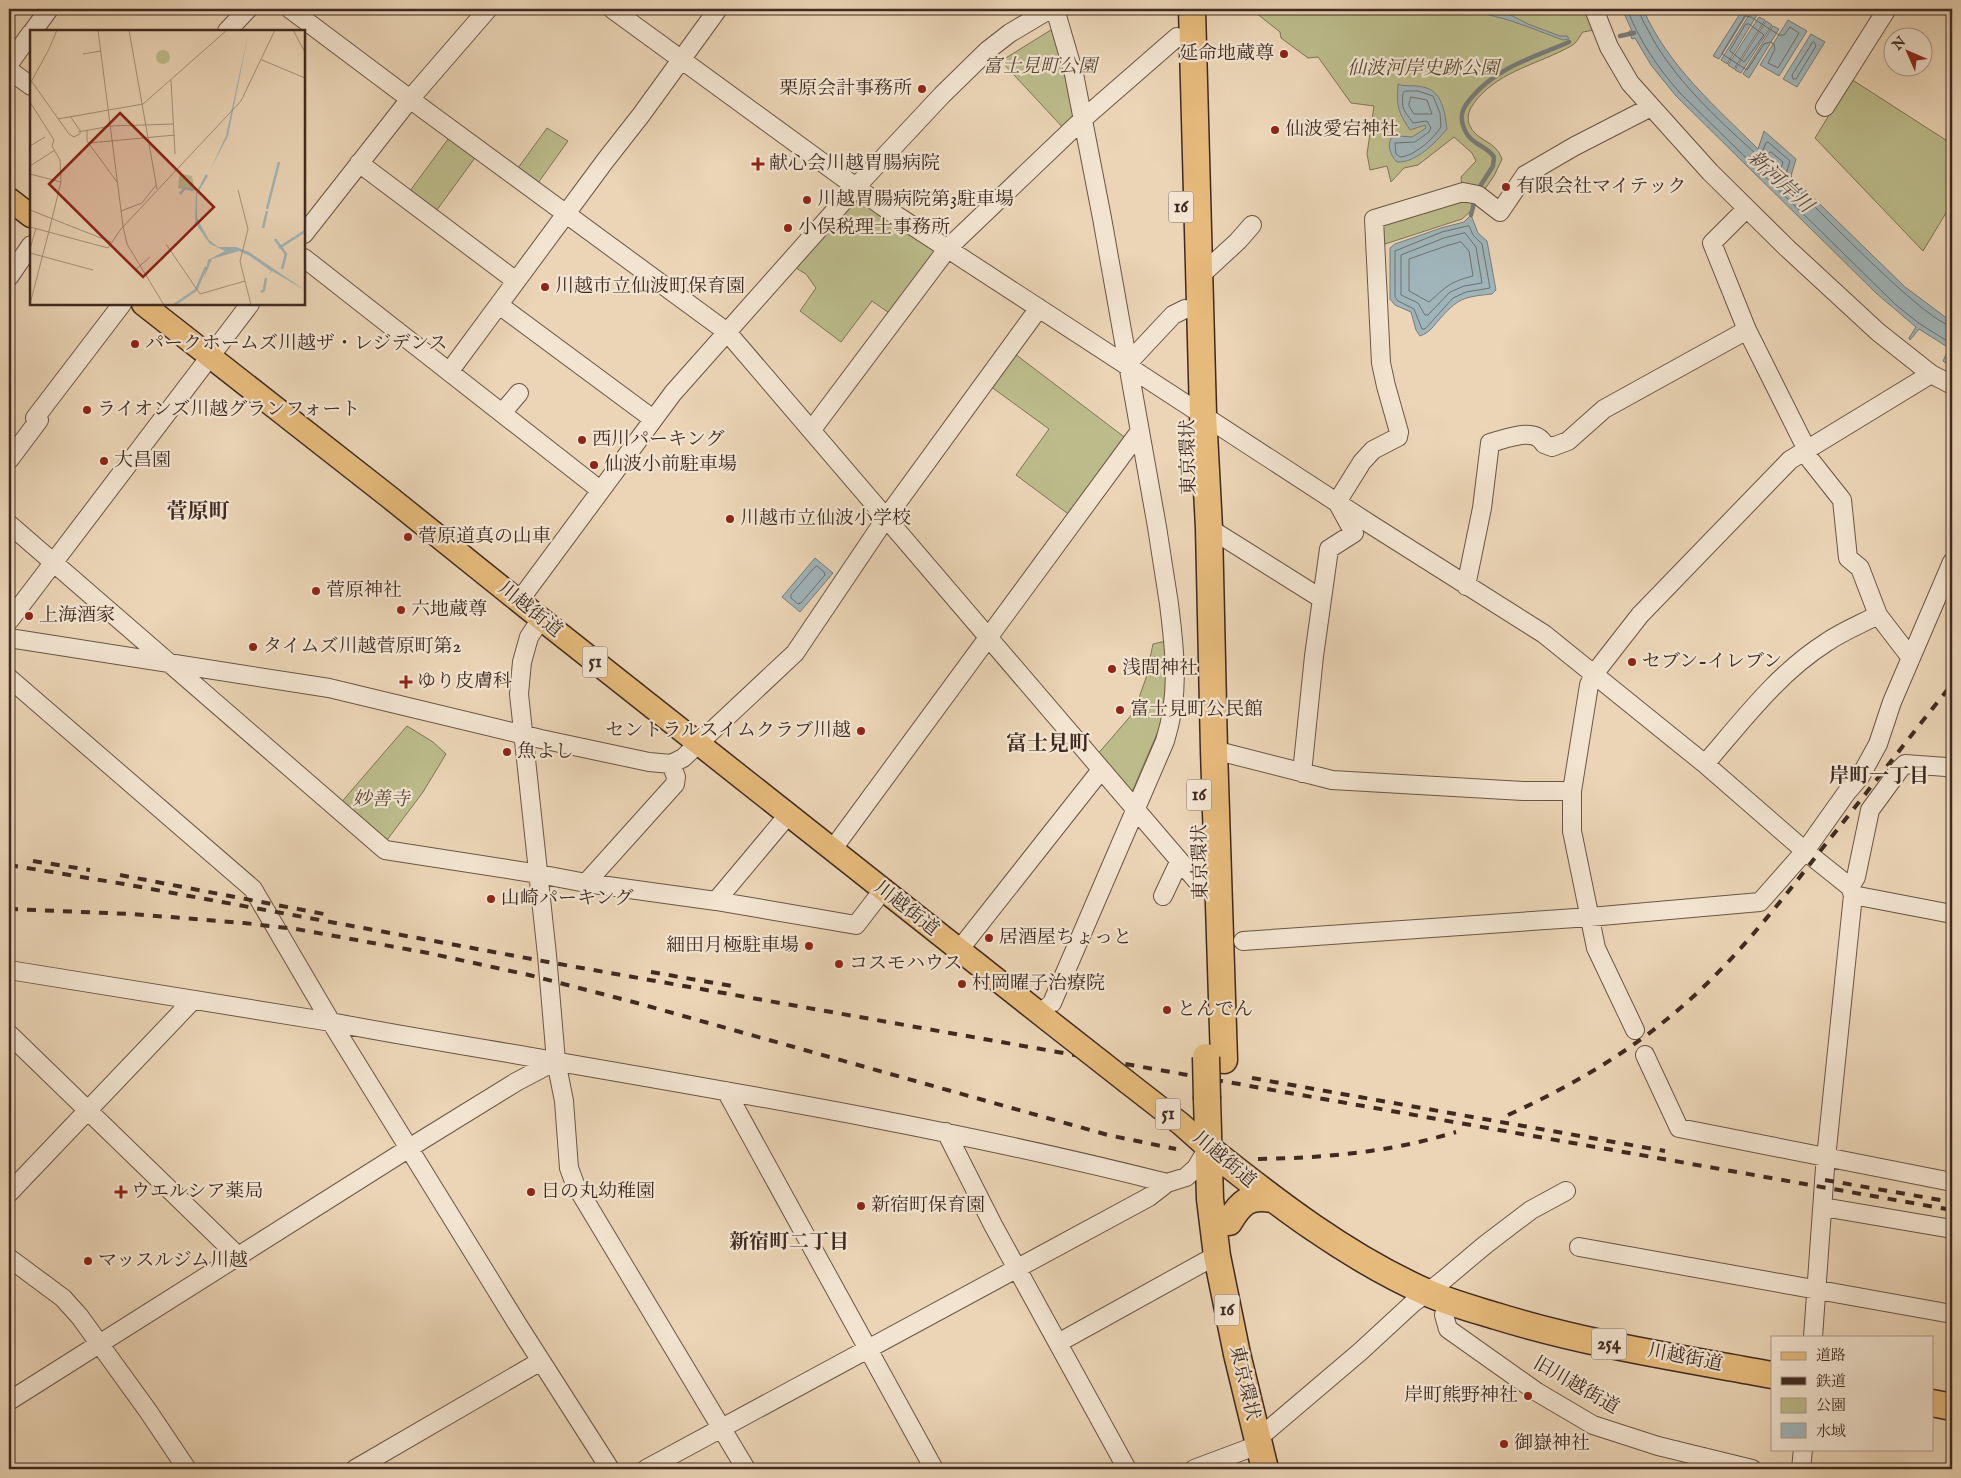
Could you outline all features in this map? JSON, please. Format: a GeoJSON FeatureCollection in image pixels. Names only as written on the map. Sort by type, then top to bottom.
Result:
{"type":"FeatureCollection","features":[{"type":"Feature","properties":{"kind":"highway","name":"東京環状"},"geometry":{"type":"LineString","coordinates":[[1176,9],[1185,309],[1209,528],[1214,750],[1217,1155],[1229,1222],[1238,1305],[1263,1448]]}},
{"type":"Feature","properties":{"kind":"highway","name":"東京環状"},"geometry":{"type":"LineString","coordinates":[[1192,9],[1199,277],[1195,410],[1202,887],[1215,1058]]}},
{"type":"Feature","properties":{"kind":"highway","name":"東京環状"},"geometry":{"type":"LineString","coordinates":[[1217,1155],[1210,1199],[1217,1256],[1237,1354],[1263,1448],[1277,1469]]}},
{"type":"Feature","properties":{"kind":"highway","name":"川越街道"},"geometry":{"type":"LineString","coordinates":[[1217,1155],[1272,1199],[1319,1233],[1346,1250],[1438,1297],[1546,1331],[1771,1375]]}},
{"type":"Feature","properties":{"kind":"highway"},"geometry":{"type":"LineString","coordinates":[[1229,1222],[1241,1204],[1249,1199],[1258,1196],[1272,1199]]}},
{"type":"Feature","properties":{"kind":"highway"},"geometry":{"type":"LineString","coordinates":[[1934,1403],[1952,1407]]}},
{"type":"Feature","properties":{"kind":"main road"},"geometry":{"type":"LineString","coordinates":[[9,199],[30,215]]}},
{"type":"Feature","properties":{"kind":"main road","name":"川越街道"},"geometry":{"type":"LineString","coordinates":[[144,305],[388,496],[541,620],[882,890],[1181,1124],[1217,1155]]}},
{"type":"Feature","properties":{"kind":"street"},"geometry":{"type":"LineString","coordinates":[[34,30],[50,9]]}},
{"type":"Feature","properties":{"kind":"street"},"geometry":{"type":"LineString","coordinates":[[228,30],[248,9]]}},
{"type":"Feature","properties":{"kind":"street"},"geometry":{"type":"LineString","coordinates":[[290,9],[727,332],[1202,887]]}},
{"type":"Feature","properties":{"kind":"street"},"geometry":{"type":"LineString","coordinates":[[305,233],[410,99],[488,9]]}},
{"type":"Feature","properties":{"kind":"street"},"geometry":{"type":"LineString","coordinates":[[612,9],[856,187],[1039,308],[1129,364],[1195,410],[1466,586],[1544,634],[1706,764],[1852,891],[1952,914]]}},
{"type":"Feature","properties":{"kind":"street"},"geometry":{"type":"LineString","coordinates":[[449,372],[718,9]]}},
{"type":"Feature","properties":{"kind":"street"},"geometry":{"type":"LineString","coordinates":[[1594,9],[1609,47],[1624,73],[1651,107],[1710,172],[1746,209],[1878,332],[1931,374],[1952,385]]}},
{"type":"Feature","properties":{"kind":"street"},"geometry":{"type":"LineString","coordinates":[[1825,107],[1886,9]]}},
{"type":"Feature","properties":{"kind":"street"},"geometry":{"type":"LineString","coordinates":[[519,601],[674,393],[856,187],[988,50],[1010,33],[1051,10],[1074,74],[1129,364],[1173,635],[1175,692],[1173,714],[1165,741],[1052,1003],[1044,1017]]}},
{"type":"Feature","properties":{"kind":"street"},"geometry":{"type":"LineString","coordinates":[[9,64],[30,35]]}},
{"type":"Feature","properties":{"kind":"street"},"geometry":{"type":"LineString","coordinates":[[810,429],[816,424],[948,248],[1083,120],[1177,37]]}},
{"type":"Feature","properties":{"kind":"street"},"geometry":{"type":"LineString","coordinates":[[9,70],[30,85]]}},
{"type":"Feature","properties":{"kind":"street"},"geometry":{"type":"LineString","coordinates":[[1337,502],[1362,462],[1373,450],[1398,436],[1399,432],[1381,363],[1374,219],[1462,192],[1478,195],[1500,219],[1525,175],[1574,146],[1651,107]]}},
{"type":"Feature","properties":{"kind":"street"},"geometry":{"type":"LineString","coordinates":[[359,164],[516,281]]}},
{"type":"Feature","properties":{"kind":"street"},"geometry":{"type":"LineString","coordinates":[[1746,209],[1712,243],[1747,330],[1805,451],[1842,500],[1848,558],[1860,568],[1878,615],[1911,658]]}},
{"type":"Feature","properties":{"kind":"street"},"geometry":{"type":"LineString","coordinates":[[1199,277],[1238,241],[1252,224]]}},
{"type":"Feature","properties":{"kind":"street"},"geometry":{"type":"LineString","coordinates":[[9,277],[30,246]]}},
{"type":"Feature","properties":{"kind":"street"},"geometry":{"type":"LineString","coordinates":[[305,259],[600,490]]}},
{"type":"Feature","properties":{"kind":"street"},"geometry":{"type":"LineString","coordinates":[[9,460],[39,420],[35,418],[121,305]]}},
{"type":"Feature","properties":{"kind":"street"},"geometry":{"type":"LineString","coordinates":[[9,621],[249,305]]}},
{"type":"Feature","properties":{"kind":"street"},"geometry":{"type":"LineString","coordinates":[[499,305],[654,419]]}},
{"type":"Feature","properties":{"kind":"street"},"geometry":{"type":"LineString","coordinates":[[9,638],[329,688],[522,734],[632,758],[671,764],[683,758],[795,653],[886,518],[1039,308]]}},
{"type":"Feature","properties":{"kind":"street"},"geometry":{"type":"LineString","coordinates":[[1129,364],[1173,315],[1185,309]]}},
{"type":"Feature","properties":{"kind":"street"},"geometry":{"type":"LineString","coordinates":[[1466,586],[1482,508],[1490,442],[1528,435],[1536,435],[1541,438],[1544,444],[1552,447],[1568,441],[1604,408],[1747,330]]}},
{"type":"Feature","properties":{"kind":"street"},"geometry":{"type":"LineString","coordinates":[[1634,1030],[1596,948],[1572,831],[1572,791],[1589,685],[1594,674],[1640,615],[1790,460],[1931,374]]}},
{"type":"Feature","properties":{"kind":"street"},"geometry":{"type":"LineString","coordinates":[[502,413],[518,393]]}},
{"type":"Feature","properties":{"kind":"street"},"geometry":{"type":"LineString","coordinates":[[832,850],[1140,431]]}},
{"type":"Feature","properties":{"kind":"street"},"geometry":{"type":"LineString","coordinates":[[1302,772],[1314,656],[1329,549],[1354,533],[1337,502]]}},
{"type":"Feature","properties":{"kind":"street"},"geometry":{"type":"LineString","coordinates":[[9,524],[380,848],[586,883],[716,901],[856,925],[882,890]]}},
{"type":"Feature","properties":{"kind":"street"},"geometry":{"type":"LineString","coordinates":[[1209,528],[1322,599]]}},
{"type":"Feature","properties":{"kind":"street"},"geometry":{"type":"LineString","coordinates":[[1243,941],[1590,917],[1760,902],[1805,851],[1860,777],[1878,744],[1892,702],[1952,562]]}},
{"type":"Feature","properties":{"kind":"street"},"geometry":{"type":"LineString","coordinates":[[1706,764],[1761,699],[1795,666],[1827,641],[1878,615]]}},
{"type":"Feature","properties":{"kind":"street"},"geometry":{"type":"LineString","coordinates":[[541,620],[529,637],[522,662],[519,694],[539,874],[556,1061],[564,1101],[569,1168],[574,1184],[746,1469]]}},
{"type":"Feature","properties":{"kind":"street"},"geometry":{"type":"LineString","coordinates":[[9,678],[254,889],[331,1022],[610,1469]]}},
{"type":"Feature","properties":{"kind":"street"},"geometry":{"type":"LineString","coordinates":[[1214,750],[1332,780],[1367,784],[1523,791],[1572,791]]}},
{"type":"Feature","properties":{"kind":"street"},"geometry":{"type":"LineString","coordinates":[[586,883],[675,784],[676,777],[671,764]]}},
{"type":"Feature","properties":{"kind":"street"},"geometry":{"type":"LineString","coordinates":[[1813,1336],[1827,1158],[1852,891],[1870,810],[1905,764],[1950,766]]}},
{"type":"Feature","properties":{"kind":"street"},"geometry":{"type":"LineString","coordinates":[[959,950],[1101,770]]}},
{"type":"Feature","properties":{"kind":"street"},"geometry":{"type":"LineString","coordinates":[[716,901],[788,815]]}},
{"type":"Feature","properties":{"kind":"street"},"geometry":{"type":"LineString","coordinates":[[1163,896],[1179,862]]}},
{"type":"Feature","properties":{"kind":"street"},"geometry":{"type":"LineString","coordinates":[[9,970],[331,1022],[424,1040],[726,1091],[946,1132],[1167,1183]]}},
{"type":"Feature","properties":{"kind":"street"},"geometry":{"type":"LineString","coordinates":[[9,1193],[194,1000]]}},
{"type":"Feature","properties":{"kind":"street"},"geometry":{"type":"LineString","coordinates":[[9,1034],[239,1257]]}},
{"type":"Feature","properties":{"kind":"street"},"geometry":{"type":"LineString","coordinates":[[1645,1055],[1679,1128],[1952,1182]]}},
{"type":"Feature","properties":{"kind":"street"},"geometry":{"type":"LineString","coordinates":[[9,1402],[409,1148],[516,1082],[556,1061]]}},
{"type":"Feature","properties":{"kind":"street"},"geometry":{"type":"LineString","coordinates":[[726,1091],[934,1469]]}},
{"type":"Feature","properties":{"kind":"street"},"geometry":{"type":"LineString","coordinates":[[946,1132],[993,1225],[1127,1469]]}},
{"type":"Feature","properties":{"kind":"street"},"geometry":{"type":"LineString","coordinates":[[646,1469],[1016,1267],[1149,1197],[1167,1183],[1186,1177],[1196,1168],[1217,1155]]}},
{"type":"Feature","properties":{"kind":"street"},"geometry":{"type":"LineString","coordinates":[[1194,1469],[1263,1448],[1361,1351],[1413,1303],[1438,1297],[1485,1245],[1531,1210],[1566,1191]]}},
{"type":"Feature","properties":{"kind":"street"},"geometry":{"type":"LineString","coordinates":[[1823,1204],[1952,1229]]}},
{"type":"Feature","properties":{"kind":"street"},"geometry":{"type":"LineString","coordinates":[[1579,1247],[1952,1314]]}},
{"type":"Feature","properties":{"kind":"street"},"geometry":{"type":"LineString","coordinates":[[1058,1343],[1217,1256]]}},
{"type":"Feature","properties":{"kind":"street"},"geometry":{"type":"LineString","coordinates":[[9,1258],[63,1298],[100,1343],[187,1469]]}},
{"type":"Feature","properties":{"kind":"street","name":"旧川越街道"},"geometry":{"type":"LineString","coordinates":[[1438,1297],[1448,1329],[1537,1392],[1593,1425],[1658,1446],[1752,1469]]}},
{"type":"Feature","properties":{"kind":"street"},"geometry":{"type":"LineString","coordinates":[[355,1469],[541,1361]]}},
{"type":"Feature","properties":{"kind":"street"},"geometry":{"type":"LineString","coordinates":[[1801,1469],[1803,1450]]}},
{"type":"Feature","properties":{"kind":"green space","name":"仙波河岸史跡公園"},"geometry":{"type":"Polygon","coordinates":[[[1251,9],[1514,9],[1517,11],[1589,11],[1594,30],[1583,32],[1573,45],[1509,74],[1487,89],[1477,99],[1469,114],[1469,124],[1476,134],[1495,148],[1502,159],[1494,176],[1482,193],[1462,188],[1461,177],[1476,161],[1472,153],[1454,137],[1418,165],[1404,168],[1391,182],[1387,166],[1370,170],[1367,154],[1374,106],[1351,103],[1318,57],[1308,58],[1281,38],[1280,32],[1251,9]]]}},
{"type":"Feature","properties":{"kind":"green space","name":"富士見町公園"},"geometry":{"type":"Polygon","coordinates":[[[1054,28],[1077,120],[1066,131],[1001,61],[1054,28]]]}},
{"type":"Feature","properties":{"kind":"green space"},"geometry":{"type":"Polygon","coordinates":[[[1851,79],[1952,144],[1952,203],[1923,251],[1815,138],[1851,79]]]}},
{"type":"Feature","properties":{"kind":"green space"},"geometry":{"type":"Polygon","coordinates":[[[547,128],[568,141],[538,183],[518,168],[547,128]]]}},
{"type":"Feature","properties":{"kind":"green space"},"geometry":{"type":"Polygon","coordinates":[[[451,135],[477,155],[434,214],[407,195],[451,135]]]}},
{"type":"Feature","properties":{"kind":"green space"},"geometry":{"type":"Polygon","coordinates":[[[1460,198],[1473,199],[1472,210],[1462,219],[1382,245],[1382,224],[1460,198]]]}},
{"type":"Feature","properties":{"kind":"green space"},"geometry":{"type":"Polygon","coordinates":[[[862,201],[939,251],[892,315],[872,301],[841,342],[800,311],[816,288],[806,274],[796,268],[853,204],[862,201]]]}},
{"type":"Feature","properties":{"kind":"green space"},"geometry":{"type":"Polygon","coordinates":[[[1015,354],[1127,439],[1071,516],[1016,475],[1049,429],[990,386],[1015,354]]]}},
{"type":"Feature","properties":{"kind":"green space"},"geometry":{"type":"Polygon","coordinates":[[[1166,641],[1168,708],[1132,792],[1096,756],[1134,712],[1146,678],[1153,644],[1166,641]]]}},
{"type":"Feature","properties":{"kind":"green space","name":"妙善寺"},"geometry":{"type":"Polygon","coordinates":[[[407,726],[433,742],[446,754],[423,792],[384,844],[339,805],[407,726]]]}},
{"type":"Feature","properties":{"kind":"water"},"geometry":{"type":"Polygon","coordinates":[[[1472,9],[1499,9],[1528,24],[1560,36],[1567,36],[1569,39],[1563,40],[1510,20],[1472,9]]]}},
{"type":"Feature","properties":{"kind":"water","name":"新河岸川"},"geometry":{"type":"Polygon","coordinates":[[[1622,9],[1643,9],[1665,49],[1709,101],[1758,149],[1764,131],[1796,159],[1791,176],[1905,287],[1952,322],[1952,367],[1943,361],[1949,348],[1919,329],[1910,340],[1909,338],[1916,327],[1877,294],[1676,96],[1651,65],[1635,38],[1632,39],[1629,31],[1632,31],[1622,9]]]}},
{"type":"Feature","properties":{"kind":"water"},"geometry":{"type":"Polygon","coordinates":[[[1743,9],[1749,11],[1719,59],[1713,56],[1743,9]]]}},
{"type":"Feature","properties":{"kind":"water"},"geometry":{"type":"Polygon","coordinates":[[[1751,12],[1757,15],[1727,64],[1721,60],[1751,12]]]}},
{"type":"Feature","properties":{"kind":"water"},"geometry":{"type":"Polygon","coordinates":[[[1759,17],[1765,20],[1734,69],[1728,65],[1759,17]]]}},
{"type":"Feature","properties":{"kind":"water"},"geometry":{"type":"Polygon","coordinates":[[[1788,20],[1807,31],[1779,76],[1760,65],[1788,20]]]}},
{"type":"Feature","properties":{"kind":"water"},"geometry":{"type":"Polygon","coordinates":[[[1766,21],[1772,25],[1741,73],[1735,70],[1766,21]]]}},
{"type":"Feature","properties":{"kind":"water"},"geometry":{"type":"Polygon","coordinates":[[[1773,26],[1779,29],[1749,78],[1743,74],[1773,26]]]}},
{"type":"Feature","properties":{"kind":"water"},"geometry":{"type":"Polygon","coordinates":[[[1811,34],[1825,42],[1797,87],[1783,79],[1811,34]]]}},
{"type":"Feature","properties":{"kind":"water"},"geometry":{"type":"Polygon","coordinates":[[[1398,84],[1425,88],[1437,95],[1443,107],[1447,129],[1431,146],[1418,156],[1397,162],[1390,151],[1391,138],[1399,136],[1412,137],[1426,128],[1425,125],[1410,130],[1402,118],[1399,108],[1398,84]]]}},
{"type":"Feature","properties":{"kind":"water"},"geometry":{"type":"Polygon","coordinates":[[[1471,215],[1478,233],[1487,241],[1496,290],[1492,294],[1474,296],[1456,303],[1430,330],[1420,336],[1416,330],[1411,312],[1395,305],[1390,299],[1390,248],[1395,244],[1464,222],[1471,215]]]}},
{"type":"Feature","properties":{"kind":"water"},"geometry":{"type":"Polygon","coordinates":[[[815,558],[833,573],[800,612],[782,597],[815,558]]]}},
{"type":"Feature","properties":{"kind":"waterway"},"geometry":{"type":"LineString","coordinates":[[1620,36],[1634,33]]}},
{"type":"Feature","properties":{"kind":"waterway"},"geometry":{"type":"LineString","coordinates":[[1477,191],[1493,166],[1494,157],[1487,149],[1473,141],[1466,132],[1462,121],[1462,113],[1465,106],[1482,87],[1505,70],[1569,42]]}},
{"type":"Feature","properties":{"kind":"waterway"},"geometry":{"type":"LineString","coordinates":[[1471,215],[1475,199]]}},
{"type":"Feature","properties":{"kind":"railway"},"geometry":{"type":"LineString","coordinates":[[1508,1115],[1570,1084],[1629,1048],[1666,1020],[1709,982],[1767,918],[1952,684]]}},
{"type":"Feature","properties":{"kind":"railway"},"geometry":{"type":"LineString","coordinates":[[33,861],[90,870]]}},
{"type":"Feature","properties":{"kind":"railway"},"geometry":{"type":"LineString","coordinates":[[9,865],[1952,1210]]}},
{"type":"Feature","properties":{"kind":"railway"},"geometry":{"type":"LineString","coordinates":[[120,875],[324,914]]}},
{"type":"Feature","properties":{"kind":"railway"},"geometry":{"type":"LineString","coordinates":[[9,909],[132,914],[244,923],[296,929],[428,953],[529,975],[637,1003],[1108,1135],[1176,1149]]}},
{"type":"Feature","properties":{"kind":"railway"},"geometry":{"type":"LineString","coordinates":[[651,972],[732,986]]}},
{"type":"Feature","properties":{"kind":"railway"},"geometry":{"type":"LineString","coordinates":[[1252,1078],[1665,1151]]}},
{"type":"Feature","properties":{"kind":"railway"},"geometry":{"type":"LineString","coordinates":[[1258,1159],[1358,1153],[1407,1145],[1456,1132]]}},
{"type":"Feature","properties":{"kind":"railway"},"geometry":{"type":"LineString","coordinates":[[1825,1180],[1952,1202]]}},
{"type":"Feature","properties":{"kind":"place","name":"延命地蔵尊"},"geometry":{"type":"Point","coordinates":[1284,54]}},
{"type":"Feature","properties":{"kind":"place","name":"栗原会計事務所"},"geometry":{"type":"Point","coordinates":[922,89]}},
{"type":"Feature","properties":{"kind":"place","name":"仙波愛宕神社"},"geometry":{"type":"Point","coordinates":[1275,130]}},
{"type":"Feature","properties":{"kind":"place","name":"献心会川越胃腸病院"},"geometry":{"type":"Point","coordinates":[758,164]}},
{"type":"Feature","properties":{"kind":"place","name":"有限会社マイテック"},"geometry":{"type":"Point","coordinates":[1506,187]}},
{"type":"Feature","properties":{"kind":"place","name":"川越胃腸病院第3駐車場"},"geometry":{"type":"Point","coordinates":[807,200]}},
{"type":"Feature","properties":{"kind":"place","name":"小俣税理士事務所"},"geometry":{"type":"Point","coordinates":[788,228]}},
{"type":"Feature","properties":{"kind":"place","name":"川越市立仙波町保育園"},"geometry":{"type":"Point","coordinates":[545,287]}},
{"type":"Feature","properties":{"kind":"place","name":"パークホームズ川越ザ・レジデンス"},"geometry":{"type":"Point","coordinates":[135,344]}},
{"type":"Feature","properties":{"kind":"place","name":"ライオンズ川越グランフォート"},"geometry":{"type":"Point","coordinates":[87,410]}},
{"type":"Feature","properties":{"kind":"place","name":"西川パーキング"},"geometry":{"type":"Point","coordinates":[582,440]}},
{"type":"Feature","properties":{"kind":"place","name":"大昌園"},"geometry":{"type":"Point","coordinates":[104,461]}},
{"type":"Feature","properties":{"kind":"place","name":"仙波小前駐車場"},"geometry":{"type":"Point","coordinates":[594,465]}},
{"type":"Feature","properties":{"kind":"place","name":"川越市立仙波小学校"},"geometry":{"type":"Point","coordinates":[730,519]}},
{"type":"Feature","properties":{"kind":"place","name":"菅原道真の山車"},"geometry":{"type":"Point","coordinates":[408,537]}},
{"type":"Feature","properties":{"kind":"place","name":"菅原神社"},"geometry":{"type":"Point","coordinates":[316,591]}},
{"type":"Feature","properties":{"kind":"place","name":"六地蔵尊"},"geometry":{"type":"Point","coordinates":[401,610]}},
{"type":"Feature","properties":{"kind":"place","name":"上海酒家"},"geometry":{"type":"Point","coordinates":[29,616]}},
{"type":"Feature","properties":{"kind":"place","name":"タイムズ川越菅原町第2"},"geometry":{"type":"Point","coordinates":[253,647]}},
{"type":"Feature","properties":{"kind":"place","name":"セブン-イレブン"},"geometry":{"type":"Point","coordinates":[1632,662]}},
{"type":"Feature","properties":{"kind":"place","name":"浅間神社"},"geometry":{"type":"Point","coordinates":[1112,669]}},
{"type":"Feature","properties":{"kind":"place","name":"ゆり皮膚科"},"geometry":{"type":"Point","coordinates":[406,682]}},
{"type":"Feature","properties":{"kind":"place","name":"富士見町公民館"},"geometry":{"type":"Point","coordinates":[1120,710]}},
{"type":"Feature","properties":{"kind":"place","name":"セントラルスイムクラブ川越"},"geometry":{"type":"Point","coordinates":[861,731]}},
{"type":"Feature","properties":{"kind":"place","name":"魚よし"},"geometry":{"type":"Point","coordinates":[507,752]}},
{"type":"Feature","properties":{"kind":"place","name":"山崎パーキング"},"geometry":{"type":"Point","coordinates":[491,899]}},
{"type":"Feature","properties":{"kind":"place","name":"居酒屋ちょっと"},"geometry":{"type":"Point","coordinates":[989,938]}},
{"type":"Feature","properties":{"kind":"place","name":"細田月極駐車場"},"geometry":{"type":"Point","coordinates":[809,946]}},
{"type":"Feature","properties":{"kind":"place","name":"コスモハウス"},"geometry":{"type":"Point","coordinates":[839,964]}},
{"type":"Feature","properties":{"kind":"place","name":"村岡曜子治療院"},"geometry":{"type":"Point","coordinates":[962,984]}},
{"type":"Feature","properties":{"kind":"place","name":"とんでん"},"geometry":{"type":"Point","coordinates":[1167,1010]}},
{"type":"Feature","properties":{"kind":"place","name":"ウエルシア薬局"},"geometry":{"type":"Point","coordinates":[121,1192]}},
{"type":"Feature","properties":{"kind":"place","name":"日の丸幼稚園"},"geometry":{"type":"Point","coordinates":[531,1192]}},
{"type":"Feature","properties":{"kind":"place","name":"新宿町保育園"},"geometry":{"type":"Point","coordinates":[861,1206]}},
{"type":"Feature","properties":{"kind":"place","name":"マッスルジム川越"},"geometry":{"type":"Point","coordinates":[88,1261]}},
{"type":"Feature","properties":{"kind":"place","name":"岸町熊野神社"},"geometry":{"type":"Point","coordinates":[1528,1396]}},
{"type":"Feature","properties":{"kind":"place","name":"御嶽神社"},"geometry":{"type":"Point","coordinates":[1504,1444]}},
{"type":"Feature","properties":{"kind":"district","name":"菅原町"},"geometry":{"type":"Point","coordinates":[198,512]}},
{"type":"Feature","properties":{"kind":"district","name":"富士見町"},"geometry":{"type":"Point","coordinates":[1048,744]}},
{"type":"Feature","properties":{"kind":"district","name":"岸町一丁目"},"geometry":{"type":"Point","coordinates":[1879,776]}},
{"type":"Feature","properties":{"kind":"district","name":"新宿町二丁目"},"geometry":{"type":"Point","coordinates":[789,1242]}}]}
